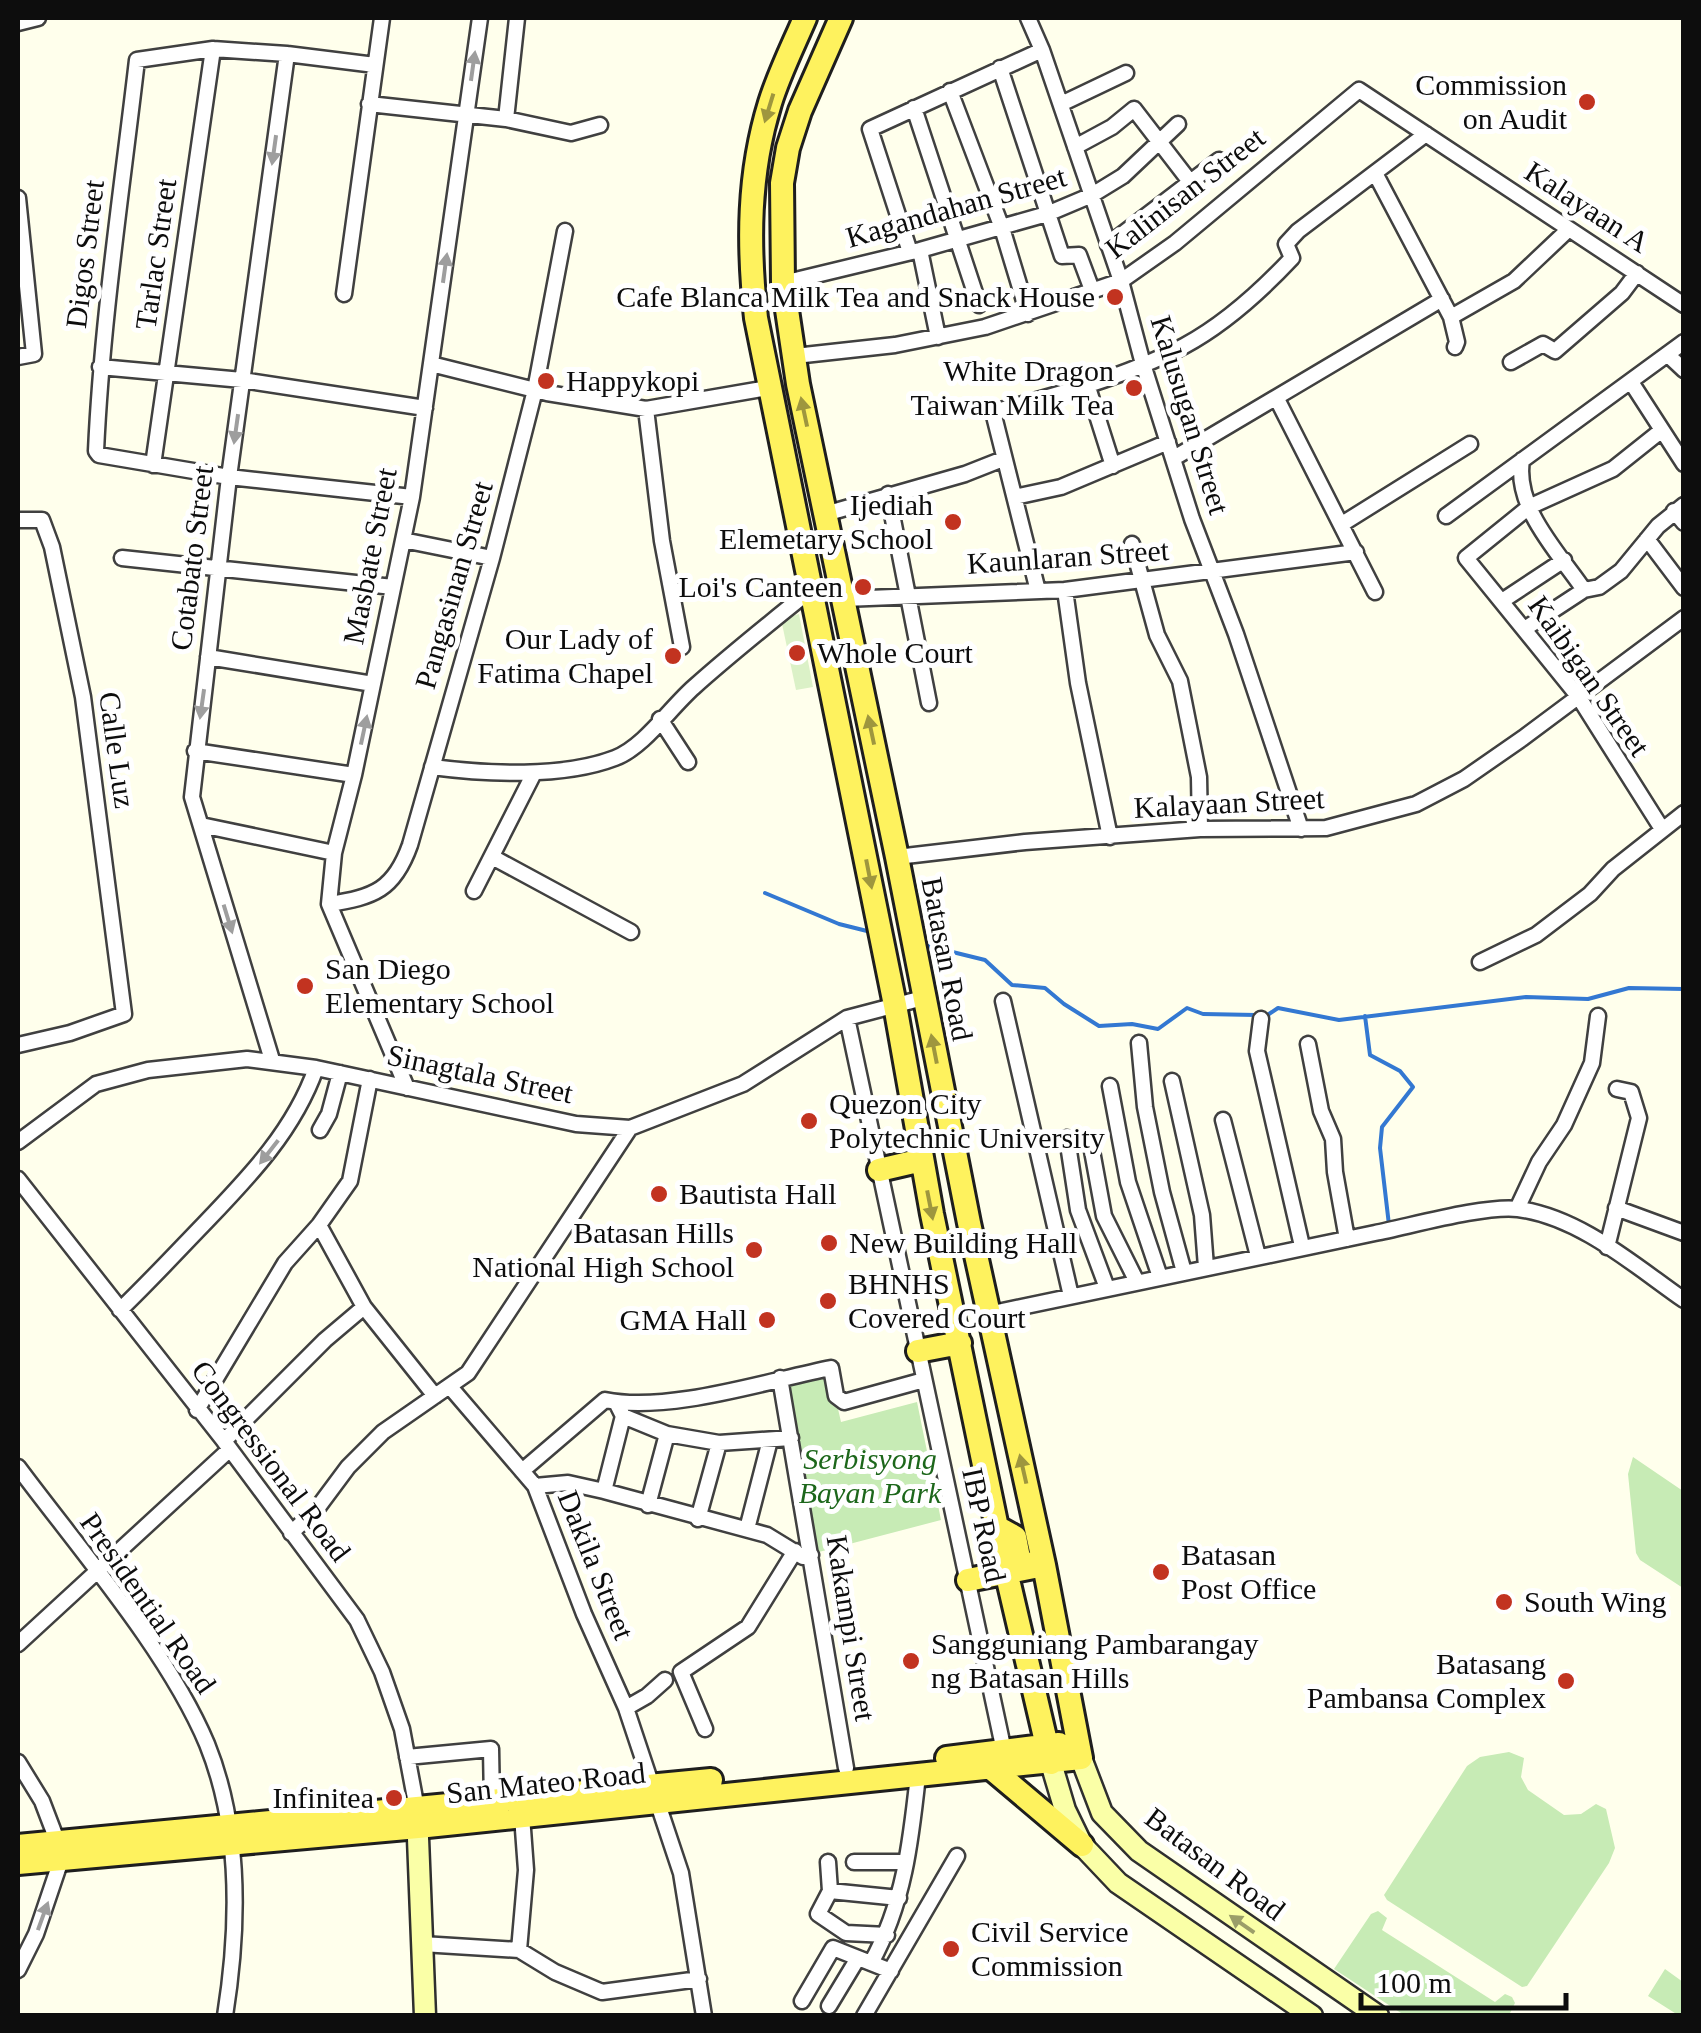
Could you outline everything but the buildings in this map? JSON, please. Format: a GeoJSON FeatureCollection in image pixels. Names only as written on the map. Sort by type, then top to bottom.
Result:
{"type":"FeatureCollection","features":[{"type":"Feature","properties":{"kind":"main road","name":"Batasan Road"},"geometry":{"type":"LineString","coordinates":[[806,18],[771,100],[753,176],[751,272],[768,388],[812,589],[997,1527],[1016,1537],[1102,1813],[1139,1850],[1378,2016]]}},
{"type":"Feature","properties":{"kind":"main road","name":"Batasan Road"},"geometry":{"type":"LineString","coordinates":[[841,18],[788,148],[782,183],[783,283],[825,514],[990,1325],[1049,1755],[1065,1810],[1082,1845],[1118,1883],[1310,2014]]}},
{"type":"Feature","properties":{"kind":"main road"},"geometry":{"type":"LineString","coordinates":[[880,1170],[922,1160]]}},
{"type":"Feature","properties":{"kind":"main road"},"geometry":{"type":"LineString","coordinates":[[952,1309],[976,1333],[990,1325]]}},
{"type":"Feature","properties":{"kind":"main road"},"geometry":{"type":"LineString","coordinates":[[918,1352],[960,1343]]}},
{"type":"Feature","properties":{"kind":"main road"},"geometry":{"type":"LineString","coordinates":[[968,1580],[1026,1568]]}},
{"type":"Feature","properties":{"kind":"main road","name":"San Mateo Road"},"geometry":{"type":"LineString","coordinates":[[18,1864],[59,1851],[418,1818],[522,1816],[656,1793],[846,1768],[998,1760],[1079,1749]]}},
{"type":"Feature","properties":{"kind":"main road"},"geometry":{"type":"LineString","coordinates":[[998,1760],[1082,1845]]}},
{"type":"Feature","properties":{"kind":"main road","name":"San Mateo Road"},"geometry":{"type":"LineString","coordinates":[[418,1818],[492,1802],[918,1776],[998,1760]]}},
{"type":"Feature","properties":{"kind":"main road"},"geometry":{"type":"LineString","coordinates":[[418,1818],[425,2016]]}},
{"type":"Feature","properties":{"kind":"main road","name":"San Mateo Road"},"geometry":{"type":"LineString","coordinates":[[18,1846],[59,1851]]}},
{"type":"Feature","properties":{"kind":"main road"},"geometry":{"type":"LineString","coordinates":[[1310,2014],[1322,1980]]}},
{"type":"Feature","properties":{"kind":"street"},"geometry":{"type":"LineString","coordinates":[[18,23],[38,18]]}},
{"type":"Feature","properties":{"kind":"street"},"geometry":{"type":"LineString","coordinates":[[344,294],[382,18]]}},
{"type":"Feature","properties":{"kind":"street","name":"Masbate Street"},"geometry":{"type":"LineString","coordinates":[[407,1088],[330,904],[334,853],[354,776],[412,498],[480,18]]}},
{"type":"Feature","properties":{"kind":"street"},"geometry":{"type":"LineString","coordinates":[[506,118],[517,18]]}},
{"type":"Feature","properties":{"kind":"street","name":"Kalusugan Street"},"geometry":{"type":"LineString","coordinates":[[1028,18],[1121,281],[1192,519],[1214,572],[1301,828]]}},
{"type":"Feature","properties":{"kind":"street"},"geometry":{"type":"LineString","coordinates":[[213,50],[375,65]]}},
{"type":"Feature","properties":{"kind":"street","name":"Digos Street"},"geometry":{"type":"LineString","coordinates":[[153,466],[99,455],[96,450],[100,367],[137,60],[213,50]]}},
{"type":"Feature","properties":{"kind":"street","name":"Tarlac Street"},"geometry":{"type":"LineString","coordinates":[[153,466],[213,50]]}},
{"type":"Feature","properties":{"kind":"street"},"geometry":{"type":"LineString","coordinates":[[938,337],[915,251],[870,129],[1042,50]]}},
{"type":"Feature","properties":{"kind":"street","name":"Cotabato Street"},"geometry":{"type":"LineString","coordinates":[[272,1060],[192,796],[229,477],[287,54]]}},
{"type":"Feature","properties":{"kind":"street"},"geometry":{"type":"LineString","coordinates":[[1000,68],[1062,256],[1079,256],[1092,290]]}},
{"type":"Feature","properties":{"kind":"street"},"geometry":{"type":"LineString","coordinates":[[1060,104],[1126,73]]}},
{"type":"Feature","properties":{"kind":"street"},"geometry":{"type":"LineString","coordinates":[[950,90],[1002,228],[1028,314]]}},
{"type":"Feature","properties":{"kind":"street","name":"Kalayaan A"},"geometry":{"type":"LineString","coordinates":[[1359,90],[1684,305]]}},
{"type":"Feature","properties":{"kind":"street","name":"Kalinisan Street"},"geometry":{"type":"LineString","coordinates":[[794,356],[938,337],[1028,314],[1121,281],[1175,242],[1359,90]]}},
{"type":"Feature","properties":{"kind":"street"},"geometry":{"type":"LineString","coordinates":[[369,104],[506,118],[571,133],[600,124]]}},
{"type":"Feature","properties":{"kind":"street"},"geometry":{"type":"LineString","coordinates":[[914,108],[978,305]]}},
{"type":"Feature","properties":{"kind":"street"},"geometry":{"type":"LineString","coordinates":[[1075,147],[1112,127],[1134,109],[1191,183]]}},
{"type":"Feature","properties":{"kind":"street","name":"Kagandahan Street"},"geometry":{"type":"LineString","coordinates":[[783,283],[1047,214],[1092,195],[1123,176],[1178,124]]}},
{"type":"Feature","properties":{"kind":"street"},"geometry":{"type":"LineString","coordinates":[[1038,591],[993,412],[1144,364],[1186,344],[1221,321],[1292,258],[1286,244],[1298,231],[1426,134]]}},
{"type":"Feature","properties":{"kind":"street"},"geometry":{"type":"LineString","coordinates":[[1108,245],[1218,160]]}},
{"type":"Feature","properties":{"kind":"street"},"geometry":{"type":"LineString","coordinates":[[1375,172],[1451,317],[1455,348]]}},
{"type":"Feature","properties":{"kind":"street"},"geometry":{"type":"LineString","coordinates":[[18,198],[34,354],[18,357]]}},
{"type":"Feature","properties":{"kind":"street"},"geometry":{"type":"LineString","coordinates":[[1451,317],[1514,280],[1570,229]]}},
{"type":"Feature","properties":{"kind":"street","name":"Pangasinan Street"},"geometry":{"type":"LineString","coordinates":[[330,904],[363,899],[394,879],[410,845],[492,558],[535,390],[565,231]]}},
{"type":"Feature","properties":{"kind":"street"},"geometry":{"type":"LineString","coordinates":[[1511,362],[1543,344],[1555,350],[1622,293],[1637,273]]}},
{"type":"Feature","properties":{"kind":"street"},"geometry":{"type":"LineString","coordinates":[[1174,458],[1442,299]]}},
{"type":"Feature","properties":{"kind":"street"},"geometry":{"type":"LineString","coordinates":[[1446,516],[1684,342]]}},
{"type":"Feature","properties":{"kind":"street"},"geometry":{"type":"LineString","coordinates":[[1668,355],[1684,370]]}},
{"type":"Feature","properties":{"kind":"street"},"geometry":{"type":"LineString","coordinates":[[431,364],[594,403],[646,409],[768,388]]}},
{"type":"Feature","properties":{"kind":"street"},"geometry":{"type":"LineString","coordinates":[[100,367],[242,380],[425,408]]}},
{"type":"Feature","properties":{"kind":"street"},"geometry":{"type":"LineString","coordinates":[[1631,382],[1681,456]]}},
{"type":"Feature","properties":{"kind":"street"},"geometry":{"type":"LineString","coordinates":[[1087,384],[1114,466]]}},
{"type":"Feature","properties":{"kind":"street"},"geometry":{"type":"LineString","coordinates":[[1277,399],[1375,592]]}},
{"type":"Feature","properties":{"kind":"street"},"geometry":{"type":"LineString","coordinates":[[646,409],[660,525],[682,647]]}},
{"type":"Feature","properties":{"kind":"street"},"geometry":{"type":"LineString","coordinates":[[1529,507],[1613,469],[1662,430]]}},
{"type":"Feature","properties":{"kind":"street"},"geometry":{"type":"LineString","coordinates":[[1015,498],[1060,487],[1168,442]]}},
{"type":"Feature","properties":{"kind":"street"},"geometry":{"type":"LineString","coordinates":[[1342,524],[1470,444]]}},
{"type":"Feature","properties":{"kind":"street"},"geometry":{"type":"LineString","coordinates":[[825,514],[1003,460]]}},
{"type":"Feature","properties":{"kind":"street"},"geometry":{"type":"LineString","coordinates":[[1522,460],[1522,490],[1529,507],[1584,590]]}},
{"type":"Feature","properties":{"kind":"street"},"geometry":{"type":"LineString","coordinates":[[153,466],[412,498]]}},
{"type":"Feature","properties":{"kind":"street"},"geometry":{"type":"LineString","coordinates":[[888,494],[929,703]]}},
{"type":"Feature","properties":{"kind":"street","name":"Kaibigan Street"},"geometry":{"type":"LineString","coordinates":[[1529,507],[1466,558],[1578,696],[1662,830]]}},
{"type":"Feature","properties":{"kind":"street"},"geometry":{"type":"LineString","coordinates":[[1526,628],[1584,590],[1599,586],[1622,571],[1647,540],[1680,513]]}},
{"type":"Feature","properties":{"kind":"street","name":"Calle Luz"},"geometry":{"type":"LineString","coordinates":[[18,520],[38,518],[44,523],[56,566],[83,697],[123,1016],[18,1045]]}},
{"type":"Feature","properties":{"kind":"street"},"geometry":{"type":"LineString","coordinates":[[403,540],[492,558]]}},
{"type":"Feature","properties":{"kind":"street"},"geometry":{"type":"LineString","coordinates":[[1647,540],[1684,588]]}},
{"type":"Feature","properties":{"kind":"street"},"geometry":{"type":"LineString","coordinates":[[1132,544],[1157,635],[1180,682],[1199,778],[1200,829]]}},
{"type":"Feature","properties":{"kind":"street","name":"Kaunlaran Street"},"geometry":{"type":"LineString","coordinates":[[844,598],[1065,590],[1356,552]]}},
{"type":"Feature","properties":{"kind":"street"},"geometry":{"type":"LineString","coordinates":[[122,558],[394,587]]}},
{"type":"Feature","properties":{"kind":"street"},"geometry":{"type":"LineString","coordinates":[[1502,601],[1564,560]]}},
{"type":"Feature","properties":{"kind":"street"},"geometry":{"type":"LineString","coordinates":[[432,767],[478,773],[534,772],[614,758],[637,744],[693,687],[812,589]]}},
{"type":"Feature","properties":{"kind":"street"},"geometry":{"type":"LineString","coordinates":[[1065,590],[1078,683],[1110,838]]}},
{"type":"Feature","properties":{"kind":"street","name":"Kalayaan Street"},"geometry":{"type":"LineString","coordinates":[[897,857],[1025,842],[1200,829],[1326,828],[1416,804],[1464,779],[1681,625]]}},
{"type":"Feature","properties":{"kind":"street"},"geometry":{"type":"LineString","coordinates":[[208,657],[373,684]]}},
{"type":"Feature","properties":{"kind":"street"},"geometry":{"type":"LineString","coordinates":[[660,719],[688,762]]}},
{"type":"Feature","properties":{"kind":"street"},"geometry":{"type":"LineString","coordinates":[[195,751],[354,776]]}},
{"type":"Feature","properties":{"kind":"street"},"geometry":{"type":"LineString","coordinates":[[474,891],[494,858],[534,772]]}},
{"type":"Feature","properties":{"kind":"street"},"geometry":{"type":"LineString","coordinates":[[1480,962],[1536,935],[1684,814]]}},
{"type":"Feature","properties":{"kind":"street"},"geometry":{"type":"LineString","coordinates":[[201,825],[334,853]]}},
{"type":"Feature","properties":{"kind":"street"},"geometry":{"type":"LineString","coordinates":[[494,858],[631,932]]}},
{"type":"Feature","properties":{"kind":"street","name":"Sinagtala Street"},"geometry":{"type":"LineString","coordinates":[[18,1142],[96,1084],[166,1067],[231,1060],[272,1060],[576,1124],[630,1128],[742,1084],[846,1018],[923,998]]}},
{"type":"Feature","properties":{"kind":"street"},"geometry":{"type":"LineString","coordinates":[[1002,1001],[1071,1296]]}},
{"type":"Feature","properties":{"kind":"street"},"geometry":{"type":"LineString","coordinates":[[1517,1209],[1592,1063],[1598,1016]]}},
{"type":"Feature","properties":{"kind":"street","name":"IBP Road"},"geometry":{"type":"LineString","coordinates":[[846,1018],[968,1580],[998,1760]]}},
{"type":"Feature","properties":{"kind":"street"},"geometry":{"type":"LineString","coordinates":[[1261,1019],[1257,1051],[1302,1246]]}},
{"type":"Feature","properties":{"kind":"street"},"geometry":{"type":"LineString","coordinates":[[1139,1043],[1145,1107],[1162,1192],[1184,1272]]}},
{"type":"Feature","properties":{"kind":"street"},"geometry":{"type":"LineString","coordinates":[[1308,1044],[1321,1111],[1333,1139],[1347,1238]]}},
{"type":"Feature","properties":{"kind":"street"},"geometry":{"type":"LineString","coordinates":[[120,1310],[220,1210],[274,1146],[305,1100],[316,1068]]}},
{"type":"Feature","properties":{"kind":"street"},"geometry":{"type":"LineString","coordinates":[[320,1130],[329,1114],[340,1073]]}},
{"type":"Feature","properties":{"kind":"street"},"geometry":{"type":"LineString","coordinates":[[198,1410],[285,1264],[350,1181],[370,1079]]}},
{"type":"Feature","properties":{"kind":"street"},"geometry":{"type":"LineString","coordinates":[[1172,1081],[1202,1215],[1206,1268]]}},
{"type":"Feature","properties":{"kind":"street"},"geometry":{"type":"LineString","coordinates":[[1110,1086],[1124,1164],[1160,1277]]}},
{"type":"Feature","properties":{"kind":"street"},"geometry":{"type":"LineString","coordinates":[[1607,1247],[1639,1118],[1631,1092],[1616,1088]]}},
{"type":"Feature","properties":{"kind":"street"},"geometry":{"type":"LineString","coordinates":[[1223,1120],[1258,1256]]}},
{"type":"Feature","properties":{"kind":"street"},"geometry":{"type":"LineString","coordinates":[[290,1532],[316,1510],[348,1468],[383,1432],[468,1373],[630,1128]]}},
{"type":"Feature","properties":{"kind":"street"},"geometry":{"type":"LineString","coordinates":[[1068,1138],[1078,1210],[1107,1288]]}},
{"type":"Feature","properties":{"kind":"street"},"geometry":{"type":"LineString","coordinates":[[1090,1140],[1104,1216],[1137,1282]]}},
{"type":"Feature","properties":{"kind":"street","name":"Congressional Road"},"geometry":{"type":"LineString","coordinates":[[18,1179],[227,1445],[357,1620],[382,1672],[402,1729],[418,1818]]}},
{"type":"Feature","properties":{"kind":"street"},"geometry":{"type":"LineString","coordinates":[[1616,1208],[1684,1233]]}},
{"type":"Feature","properties":{"kind":"street"},"geometry":{"type":"LineString","coordinates":[[990,1325],[1071,1296],[1107,1288],[1302,1246],[1458,1216],[1517,1209],[1558,1222],[1607,1247],[1684,1300]]}},
{"type":"Feature","properties":{"kind":"street"},"geometry":{"type":"LineString","coordinates":[[319,1225],[364,1307],[436,1396]]}},
{"type":"Feature","properties":{"kind":"street"},"geometry":{"type":"LineString","coordinates":[[18,1644],[227,1445],[325,1340],[364,1307]]}},
{"type":"Feature","properties":{"kind":"street"},"geometry":{"type":"LineString","coordinates":[[620,1409],[831,1368],[836,1396],[844,1402],[924,1380]]}},
{"type":"Feature","properties":{"kind":"street","name":"Kakampi Street"},"geometry":{"type":"LineString","coordinates":[[780,1378],[846,1768]]}},
{"type":"Feature","properties":{"kind":"street","name":"Dakila Street"},"geometry":{"type":"LineString","coordinates":[[450,1388],[534,1486],[626,1708],[682,1873],[704,2016]]}},
{"type":"Feature","properties":{"kind":"street"},"geometry":{"type":"LineString","coordinates":[[522,1471],[605,1400],[667,1434],[719,1444],[791,1438]]}},
{"type":"Feature","properties":{"kind":"street"},"geometry":{"type":"LineString","coordinates":[[604,1491],[620,1409]]}},
{"type":"Feature","properties":{"kind":"street"},"geometry":{"type":"LineString","coordinates":[[648,1505],[667,1434]]}},
{"type":"Feature","properties":{"kind":"street"},"geometry":{"type":"LineString","coordinates":[[747,1529],[770,1440]]}},
{"type":"Feature","properties":{"kind":"street"},"geometry":{"type":"LineString","coordinates":[[698,1518],[719,1444]]}},
{"type":"Feature","properties":{"kind":"street","name":"Presidential Road"},"geometry":{"type":"LineString","coordinates":[[18,1467],[184,1699],[208,1746],[229,1834],[236,1910],[225,2016]]}},
{"type":"Feature","properties":{"kind":"street"},"geometry":{"type":"LineString","coordinates":[[534,1486],[568,1483],[604,1491],[766,1534],[803,1556],[811,1555]]}},
{"type":"Feature","properties":{"kind":"street"},"geometry":{"type":"LineString","coordinates":[[704,1728],[681,1672],[748,1627],[795,1551]]}},
{"type":"Feature","properties":{"kind":"street"},"geometry":{"type":"LineString","coordinates":[[626,1708],[665,1680]]}},
{"type":"Feature","properties":{"kind":"street"},"geometry":{"type":"LineString","coordinates":[[407,1757],[491,1749],[492,1802]]}},
{"type":"Feature","properties":{"kind":"street"},"geometry":{"type":"LineString","coordinates":[[18,1762],[42,1801],[59,1851],[36,1934],[18,1970]]}},
{"type":"Feature","properties":{"kind":"street"},"geometry":{"type":"LineString","coordinates":[[829,2006],[887,1935],[899,1898],[918,1776]]}},
{"type":"Feature","properties":{"kind":"street"},"geometry":{"type":"LineString","coordinates":[[519,1950],[526,1870],[522,1816]]}},
{"type":"Feature","properties":{"kind":"street"},"geometry":{"type":"LineString","coordinates":[[864,2016],[957,1856]]}},
{"type":"Feature","properties":{"kind":"street"},"geometry":{"type":"LineString","coordinates":[[828,1862],[830,1891],[818,1914],[846,1932],[887,1935]]}},
{"type":"Feature","properties":{"kind":"street"},"geometry":{"type":"LineString","coordinates":[[854,1862],[906,1862]]}},
{"type":"Feature","properties":{"kind":"street"},"geometry":{"type":"LineString","coordinates":[[830,1891],[899,1898]]}},
{"type":"Feature","properties":{"kind":"street"},"geometry":{"type":"LineString","coordinates":[[422,1944],[519,1950],[555,1972],[602,1992],[699,1979]]}},
{"type":"Feature","properties":{"kind":"street"},"geometry":{"type":"LineString","coordinates":[[802,2001],[832,1948],[891,1971]]}},
{"type":"Feature","properties":{"kind":"green space","name":"Whole Court"},"geometry":{"type":"Polygon","coordinates":[[[799,614],[813,687],[796,690],[781,619],[799,614]]]}},
{"type":"Feature","properties":{"kind":"green space","name":"Serbisyong Bayan Park"},"geometry":{"type":"Polygon","coordinates":[[[830,1374],[841,1422],[917,1402],[941,1520],[815,1553],[785,1385],[830,1374]]]}},
{"type":"Feature","properties":{"kind":"green space"},"geometry":{"type":"Polygon","coordinates":[[[1633,1457],[1683,1491],[1683,1588],[1640,1560],[1636,1553],[1628,1474],[1633,1457]]]}},
{"type":"Feature","properties":{"kind":"green space"},"geometry":{"type":"Polygon","coordinates":[[[1509,1752],[1524,1758],[1521,1777],[1528,1790],[1564,1815],[1581,1814],[1596,1804],[1606,1809],[1615,1848],[1609,1863],[1527,1986],[1522,1987],[1384,1895],[1467,1766],[1480,1757],[1509,1752]]]}},
{"type":"Feature","properties":{"kind":"green space"},"geometry":{"type":"Polygon","coordinates":[[[1378,1911],[1387,1918],[1382,1930],[1495,2002],[1505,1994],[1512,1997],[1515,2003],[1509,2015],[1404,2015],[1334,1969],[1371,1914],[1378,1911]]]}},
{"type":"Feature","properties":{"kind":"green space"},"geometry":{"type":"Polygon","coordinates":[[[1665,1969],[1683,1982],[1683,2015],[1648,1996],[1665,1969]]]}},
{"type":"Feature","properties":{"kind":"waterway"},"geometry":{"type":"LineString","coordinates":[[765,893],[839,924],[871,932]]}},
{"type":"Feature","properties":{"kind":"waterway"},"geometry":{"type":"LineString","coordinates":[[924,945],[985,960],[1012,985],[1045,988],[1099,1026],[1132,1024],[1158,1029],[1187,1008],[1203,1014],[1256,1015]]}},
{"type":"Feature","properties":{"kind":"waterway"},"geometry":{"type":"LineString","coordinates":[[1266,1016],[1278,1008],[1339,1020],[1526,997],[1588,999],[1629,988],[1684,989]]}},
{"type":"Feature","properties":{"kind":"waterway"},"geometry":{"type":"LineString","coordinates":[[1365,1016],[1370,1055],[1400,1071],[1413,1087],[1382,1127],[1380,1148],[1389,1225]]}},
{"type":"Feature","properties":{"kind":"place","name":"Commission on Audit"},"geometry":{"type":"Point","coordinates":[1587,102]}},
{"type":"Feature","properties":{"kind":"place","name":"Cafe Blanca Milk Tea and Snack House"},"geometry":{"type":"Point","coordinates":[1115,297]}},
{"type":"Feature","properties":{"kind":"place","name":"Happykopi"},"geometry":{"type":"Point","coordinates":[546,381]}},
{"type":"Feature","properties":{"kind":"place","name":"White Dragon Taiwan Milk Tea"},"geometry":{"type":"Point","coordinates":[1134,388]}},
{"type":"Feature","properties":{"kind":"place","name":"Ijediah Elemetary School"},"geometry":{"type":"Point","coordinates":[953,522]}},
{"type":"Feature","properties":{"kind":"place","name":"Loi's Canteen"},"geometry":{"type":"Point","coordinates":[863,587]}},
{"type":"Feature","properties":{"kind":"place","name":"Whole Court"},"geometry":{"type":"Point","coordinates":[797,653]}},
{"type":"Feature","properties":{"kind":"place","name":"Our Lady of Fatima Chapel"},"geometry":{"type":"Point","coordinates":[673,656]}},
{"type":"Feature","properties":{"kind":"place","name":"San Diego Elementary School"},"geometry":{"type":"Point","coordinates":[305,986]}},
{"type":"Feature","properties":{"kind":"place","name":"Quezon City Polytechnic University"},"geometry":{"type":"Point","coordinates":[809,1121]}},
{"type":"Feature","properties":{"kind":"place","name":"Bautista Hall"},"geometry":{"type":"Point","coordinates":[659,1194]}},
{"type":"Feature","properties":{"kind":"place","name":"New Building Hall"},"geometry":{"type":"Point","coordinates":[829,1243]}},
{"type":"Feature","properties":{"kind":"place","name":"Batasan Hills National High School"},"geometry":{"type":"Point","coordinates":[754,1250]}},
{"type":"Feature","properties":{"kind":"place","name":"BHNHS Covered Court"},"geometry":{"type":"Point","coordinates":[828,1301]}},
{"type":"Feature","properties":{"kind":"place","name":"GMA Hall"},"geometry":{"type":"Point","coordinates":[767,1320]}},
{"type":"Feature","properties":{"kind":"place","name":"Batasan Post Office"},"geometry":{"type":"Point","coordinates":[1161,1572]}},
{"type":"Feature","properties":{"kind":"place","name":"South Wing"},"geometry":{"type":"Point","coordinates":[1504,1602]}},
{"type":"Feature","properties":{"kind":"place","name":"Sangguniang Pambarangay ng Batasan Hills"},"geometry":{"type":"Point","coordinates":[911,1661]}},
{"type":"Feature","properties":{"kind":"place","name":"Batasang Pambansa Complex"},"geometry":{"type":"Point","coordinates":[1566,1681]}},
{"type":"Feature","properties":{"kind":"place","name":"Infinitea"},"geometry":{"type":"Point","coordinates":[394,1798]}},
{"type":"Feature","properties":{"kind":"place","name":"Civil Service Commission"},"geometry":{"type":"Point","coordinates":[951,1949]}}]}
